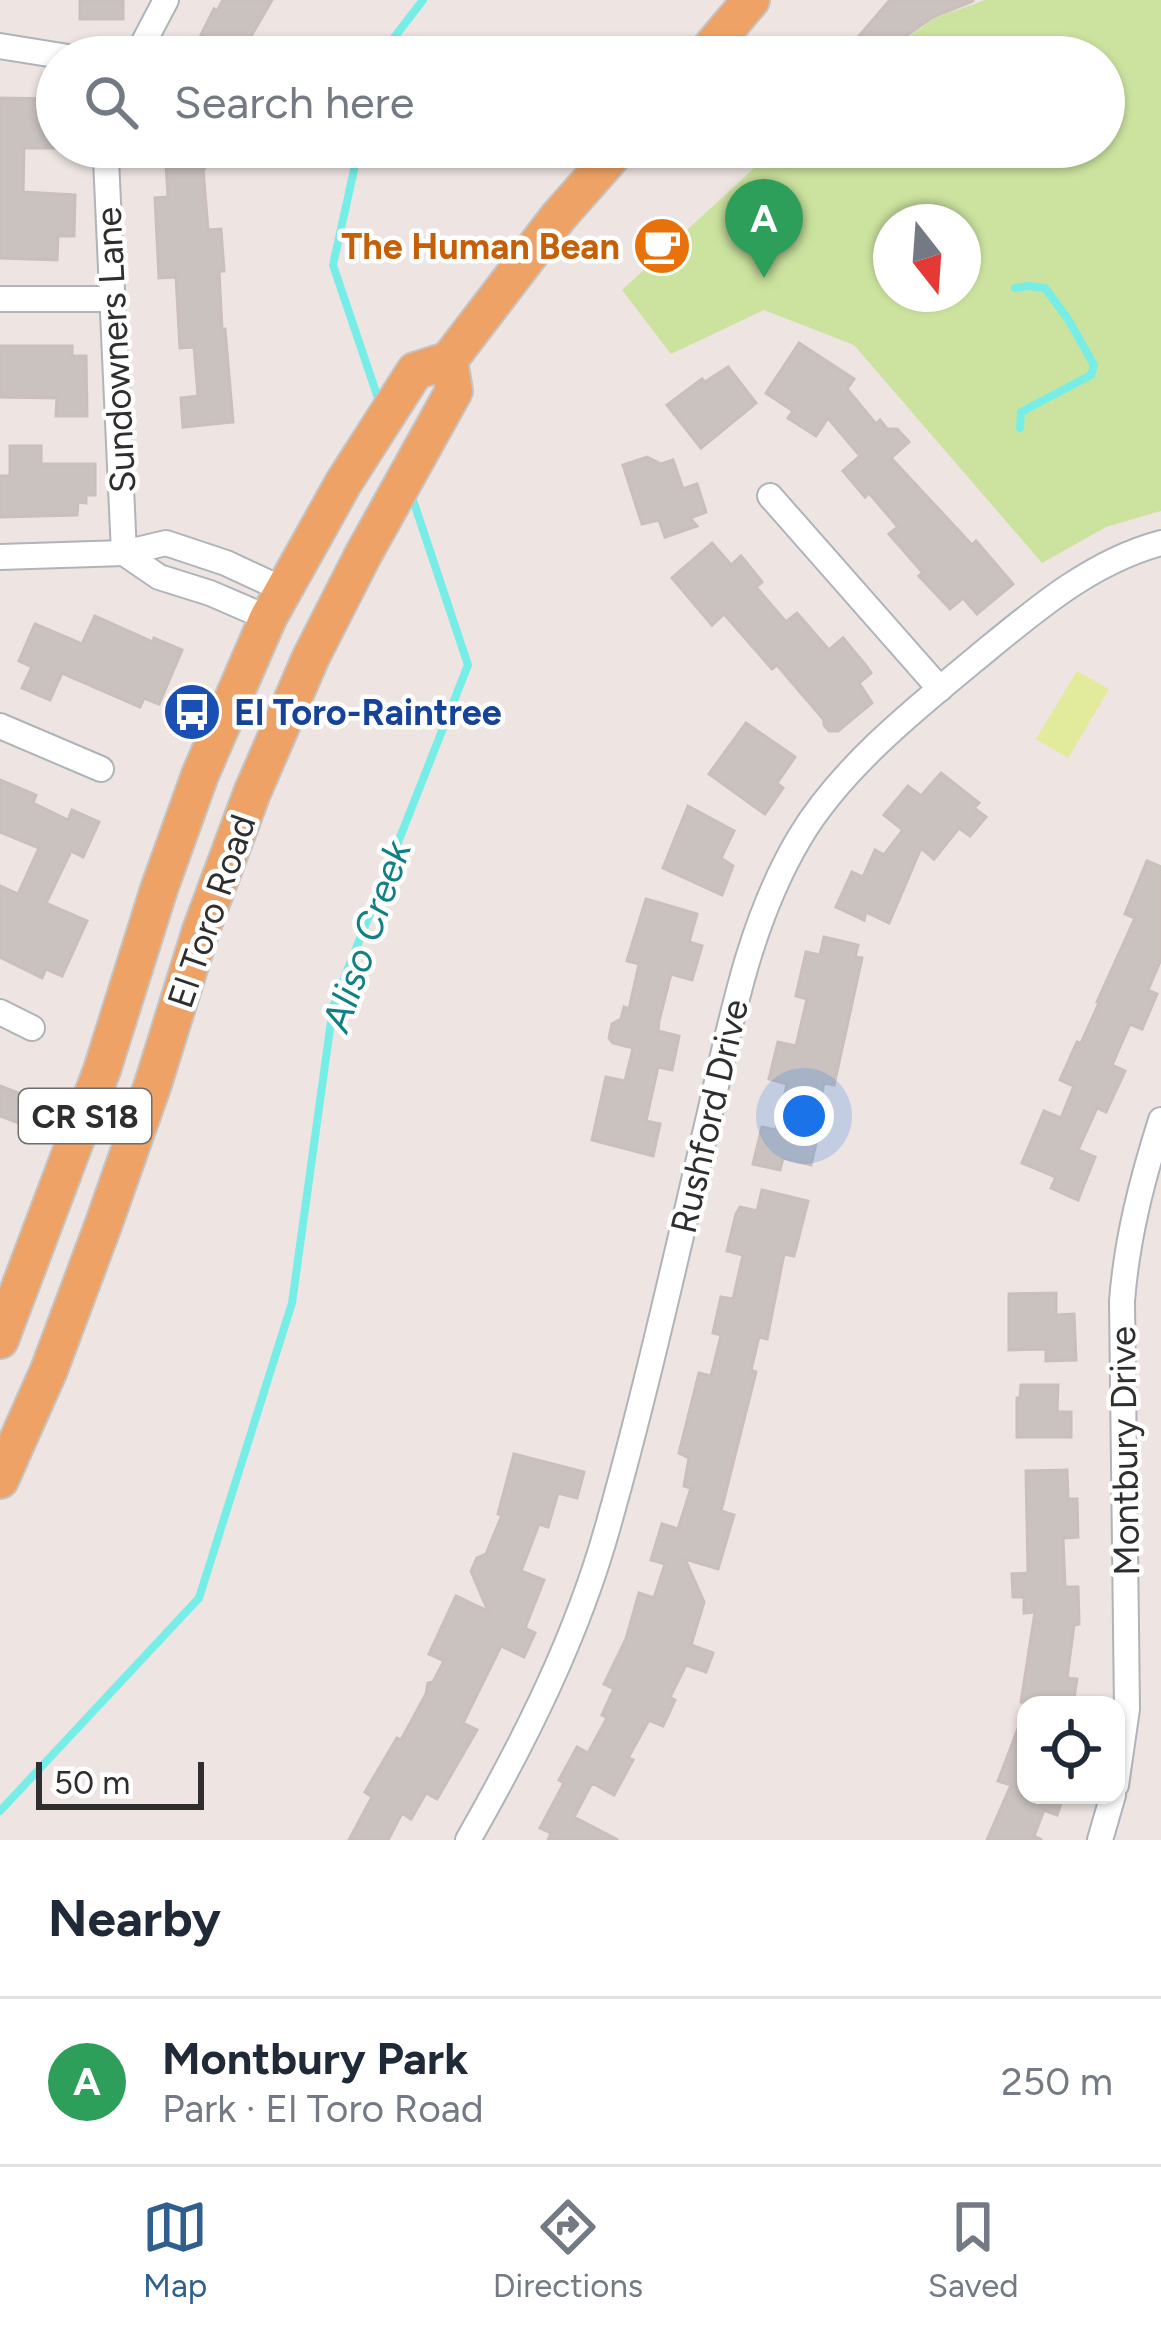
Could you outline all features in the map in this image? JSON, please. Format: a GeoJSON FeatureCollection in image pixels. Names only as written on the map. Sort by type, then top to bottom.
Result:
{"type":"FeatureCollection","features":[{"type":"Feature","properties":{"kind":"main road"},"geometry":{"type":"LineString","coordinates":[[721,36],[751,0]]}},
{"type":"Feature","properties":{"kind":"main road","name":"El Toro Road"},"geometry":{"type":"LineString","coordinates":[[0,1340],[102,1070],[183,819],[276,604],[344,482],[432,365],[601,168]]}},
{"type":"Feature","properties":{"kind":"main road","name":"El Toro Road"},"geometry":{"type":"LineString","coordinates":[[0,1480],[49,1370],[104,1223],[201,930],[252,794],[311,657],[454,391],[432,365]]}},
{"type":"Feature","properties":{"kind":"street"},"geometry":{"type":"LineString","coordinates":[[147,36],[166,0]]}},
{"type":"Feature","properties":{"kind":"street"},"geometry":{"type":"LineString","coordinates":[[0,46],[36,52]]}},
{"type":"Feature","properties":{"kind":"street","name":"Sundowners Lane"},"geometry":{"type":"LineString","coordinates":[[106,168],[124,553]]}},
{"type":"Feature","properties":{"kind":"street"},"geometry":{"type":"LineString","coordinates":[[0,299],[113,299]]}},
{"type":"Feature","properties":{"kind":"street"},"geometry":{"type":"LineString","coordinates":[[770,496],[940,689]]}},
{"type":"Feature","properties":{"kind":"street"},"geometry":{"type":"LineString","coordinates":[[0,557],[124,553],[166,543],[202,555],[276,604]]}},
{"type":"Feature","properties":{"kind":"street","name":"Rushford Drive"},"geometry":{"type":"LineString","coordinates":[[468,1840],[557,1669],[607,1530],[748,949],[800,837],[836,788],[940,689],[1026,617],[1114,559],[1161,543]]}},
{"type":"Feature","properties":{"kind":"street"},"geometry":{"type":"LineString","coordinates":[[124,553],[160,578],[276,604]]}},
{"type":"Feature","properties":{"kind":"street"},"geometry":{"type":"LineString","coordinates":[[189,587],[202,555]]}},
{"type":"Feature","properties":{"kind":"street"},"geometry":{"type":"LineString","coordinates":[[0,726],[101,769]]}},
{"type":"Feature","properties":{"kind":"street"},"geometry":{"type":"LineString","coordinates":[[0,1012],[32,1028]]}},
{"type":"Feature","properties":{"kind":"street","name":"Montbury Drive"},"geometry":{"type":"LineString","coordinates":[[1125,1723],[1122,1301],[1125,1256],[1161,1120]]}},
{"type":"Feature","properties":{"kind":"street"},"geometry":{"type":"LineString","coordinates":[[1100,1840],[1110,1804]]}},
{"type":"Feature","properties":{"kind":"green space"},"geometry":{"type":"Polygon","coordinates":[[[985,0],[1161,0],[1161,511],[1106,527],[1042,563],[854,345],[764,310],[671,354],[622,290],[754,168],[1125,168],[1125,36],[910,36],[935,18],[985,0]]]}},
{"type":"Feature","properties":{"kind":"green space"},"geometry":{"type":"Polygon","coordinates":[[[1077,671],[1109,689],[1068,758],[1036,739],[1077,671]]]}},
{"type":"Feature","properties":{"kind":"building"},"geometry":{"type":"Polygon","coordinates":[[[80,0],[123,0],[123,19],[80,19],[80,0]]]}},
{"type":"Feature","properties":{"kind":"building"},"geometry":{"type":"Polygon","coordinates":[[[223,0],[272,0],[251,36],[201,35],[214,9],[223,0]]]}},
{"type":"Feature","properties":{"kind":"building"},"geometry":{"type":"Polygon","coordinates":[[[890,0],[973,0],[933,17],[906,36],[859,36],[890,0]]]}},
{"type":"Feature","properties":{"kind":"building"},"geometry":{"type":"Polygon","coordinates":[[[0,98],[36,99],[36,148],[24,148],[23,192],[75,195],[74,236],[58,236],[57,260],[0,258],[0,98]]]}},
{"type":"Feature","properties":{"kind":"building"},"geometry":{"type":"Polygon","coordinates":[[[166,168],[203,168],[208,230],[221,229],[222,329],[233,422],[183,427],[181,398],[198,396],[194,347],[180,348],[176,277],[159,278],[155,198],[168,197],[166,168]]]}},
{"type":"Feature","properties":{"kind":"building"},"geometry":{"type":"Polygon","coordinates":[[[799,343],[854,379],[847,389],[876,424],[880,420],[887,429],[897,429],[909,442],[891,458],[1013,584],[977,614],[963,598],[950,609],[919,576],[923,573],[889,534],[898,527],[843,471],[860,456],[828,418],[816,436],[788,418],[793,411],[766,393],[799,343]]]}},
{"type":"Feature","properties":{"kind":"building"},"geometry":{"type":"Polygon","coordinates":[[[0,346],[72,346],[72,356],[86,356],[87,416],[56,416],[57,398],[0,397],[0,346]]]}},
{"type":"Feature","properties":{"kind":"building"},"geometry":{"type":"Polygon","coordinates":[[[728,367],[756,403],[701,448],[667,405],[728,367]]]}},
{"type":"Feature","properties":{"kind":"building"},"geometry":{"type":"Polygon","coordinates":[[[10,446],[41,446],[41,464],[95,464],[95,495],[86,495],[86,503],[78,502],[77,515],[0,517],[0,476],[10,476],[10,446]]]}},
{"type":"Feature","properties":{"kind":"building"},"geometry":{"type":"Polygon","coordinates":[[[647,457],[661,464],[673,460],[683,489],[697,484],[706,512],[690,518],[697,526],[665,537],[659,520],[642,524],[623,465],[647,457]]]}},
{"type":"Feature","properties":{"kind":"building"},"geometry":{"type":"Polygon","coordinates":[[[712,543],[731,565],[741,556],[762,582],[756,587],[786,622],[797,613],[829,650],[843,638],[867,667],[871,673],[859,683],[872,703],[838,731],[829,731],[777,665],[772,669],[724,614],[712,625],[672,578],[712,543]]]}},
{"type":"Feature","properties":{"kind":"building"},"geometry":{"type":"Polygon","coordinates":[[[95,616],[182,650],[159,704],[144,698],[140,707],[62,673],[50,700],[22,688],[32,667],[19,661],[35,624],[82,644],[95,616]]]}},
{"type":"Feature","properties":{"kind":"building"},"geometry":{"type":"Polygon","coordinates":[[[746,723],[795,757],[777,783],[783,788],[765,814],[709,774],[746,723]]]}},
{"type":"Feature","properties":{"kind":"building"},"geometry":{"type":"Polygon","coordinates":[[[941,773],[979,803],[974,808],[986,817],[970,836],[959,828],[934,859],[921,848],[889,923],[866,912],[864,920],[836,907],[852,872],[863,877],[875,850],[884,855],[903,830],[884,815],[908,786],[921,796],[941,773]]]}},
{"type":"Feature","properties":{"kind":"building"},"geometry":{"type":"Polygon","coordinates":[[[0,780],[36,795],[33,803],[68,820],[72,810],[99,822],[83,857],[71,851],[46,903],[87,921],[62,976],[46,969],[42,978],[0,957],[0,886],[18,894],[39,848],[0,832],[0,780]]]}},
{"type":"Feature","properties":{"kind":"building"},"geometry":{"type":"Polygon","coordinates":[[[688,806],[734,831],[721,858],[733,866],[722,895],[663,868],[688,806]]]}},
{"type":"Feature","properties":{"kind":"building"},"geometry":{"type":"Polygon","coordinates":[[[1147,861],[1161,867],[1161,959],[1148,990],[1157,994],[1142,1029],[1130,1024],[1112,1065],[1125,1071],[1106,1112],[1097,1108],[1078,1150],[1095,1157],[1078,1200],[1051,1188],[1056,1177],[1022,1163],[1044,1111],[1061,1118],[1074,1086],[1060,1080],[1135,918],[1125,914],[1147,861]]]}},
{"type":"Feature","properties":{"kind":"building"},"geometry":{"type":"Polygon","coordinates":[[[646,899],[697,914],[689,942],[702,946],[692,980],[671,974],[659,1021],[658,1031],[679,1036],[672,1070],[658,1067],[646,1121],[660,1124],[653,1156],[592,1140],[606,1077],[625,1081],[633,1048],[609,1038],[612,1024],[621,1019],[624,1007],[629,1009],[639,964],[627,961],[646,899]]]}},
{"type":"Feature","properties":{"kind":"building"},"geometry":{"type":"Polygon","coordinates":[[[824,937],[858,945],[855,957],[862,958],[834,1085],[824,1083],[811,1165],[783,1158],[780,1170],[753,1164],[762,1127],[776,1130],[787,1084],[769,1079],[778,1042],[796,1046],[807,999],[796,996],[806,952],[820,955],[824,937]]]}},
{"type":"Feature","properties":{"kind":"building"},"geometry":{"type":"Polygon","coordinates":[[[0,1086],[29,1097],[19,1123],[0,1116],[0,1086]]]}},
{"type":"Feature","properties":{"kind":"building"},"geometry":{"type":"Polygon","coordinates":[[[762,1190],[808,1201],[794,1256],[784,1254],[767,1339],[759,1337],[751,1370],[756,1372],[721,1511],[734,1515],[718,1569],[685,1559],[704,1602],[691,1645],[713,1653],[706,1672],[686,1665],[670,1697],[675,1700],[663,1726],[649,1720],[614,1795],[592,1783],[574,1817],[618,1840],[548,1840],[551,1833],[540,1828],[564,1783],[559,1780],[577,1747],[588,1753],[607,1718],[602,1715],[614,1689],[604,1684],[626,1639],[639,1593],[654,1598],[665,1564],[651,1560],[662,1524],[678,1529],[691,1488],[684,1486],[689,1458],[679,1453],[699,1373],[711,1376],[721,1335],[713,1333],[721,1297],[733,1299],[743,1255],[727,1251],[736,1214],[740,1207],[757,1211],[762,1190]]]}},
{"type":"Feature","properties":{"kind":"building"},"geometry":{"type":"Polygon","coordinates":[[[1056,1293],[1056,1315],[1074,1314],[1076,1360],[1046,1361],[1046,1349],[1009,1350],[1009,1294],[1056,1293]]]}},
{"type":"Feature","properties":{"kind":"building"},"geometry":{"type":"Polygon","coordinates":[[[1021,1385],[1058,1385],[1057,1412],[1071,1412],[1071,1437],[1017,1437],[1021,1385]]]}},
{"type":"Feature","properties":{"kind":"building"},"geometry":{"type":"Polygon","coordinates":[[[514,1454],[584,1472],[577,1498],[558,1493],[548,1527],[539,1524],[521,1571],[544,1580],[525,1628],[535,1633],[524,1657],[501,1646],[463,1723],[477,1730],[437,1799],[426,1793],[411,1819],[402,1813],[388,1840],[349,1840],[372,1797],[365,1792],[397,1738],[401,1740],[444,1661],[429,1654],[456,1596],[488,1611],[471,1571],[477,1558],[486,1554],[502,1515],[498,1514],[514,1454]]]}},
{"type":"Feature","properties":{"kind":"building"},"geometry":{"type":"Polygon","coordinates":[[[1067,1470],[1068,1499],[1077,1499],[1078,1537],[1063,1538],[1065,1587],[1078,1587],[1079,1624],[1074,1625],[1067,1678],[1077,1679],[1074,1696],[1022,1696],[1035,1612],[1024,1613],[1024,1597],[1013,1597],[1012,1574],[1028,1573],[1026,1471],[1067,1470]]]}},
{"type":"Feature","properties":{"kind":"building"},"geometry":{"type":"Polygon","coordinates":[[[1017,1731],[1017,1804],[1061,1804],[1057,1815],[1044,1810],[1034,1836],[1042,1840],[987,1840],[1011,1785],[998,1781],[1017,1731]]]}},
{"type":"Feature","properties":{"kind":"waterway","name":"Aliso Creek"},"geometry":{"type":"LineString","coordinates":[[395,36],[423,0]]}},
{"type":"Feature","properties":{"kind":"waterway","name":"Aliso Creek"},"geometry":{"type":"LineString","coordinates":[[354,168],[333,265],[380,404]]}},
{"type":"Feature","properties":{"kind":"waterway"},"geometry":{"type":"LineString","coordinates":[[1015,288],[1045,288],[1094,365],[1091,375],[1021,412],[1020,428]]}},
{"type":"Feature","properties":{"kind":"waterway","name":"Aliso Creek"},"geometry":{"type":"LineString","coordinates":[[0,1811],[199,1598],[292,1303],[333,1007],[468,665],[412,497]]}},
{"type":"Feature","properties":{"kind":"place","name":"The Human Bean"},"geometry":{"type":"Point","coordinates":[662,246]}},
{"type":"Feature","properties":{"kind":"place","name":"Montbury Park"},"geometry":{"type":"Point","coordinates":[764,278]}},
{"type":"Feature","properties":{"kind":"place","name":"El Toro-Raintree"},"geometry":{"type":"Point","coordinates":[192,712]}}]}
